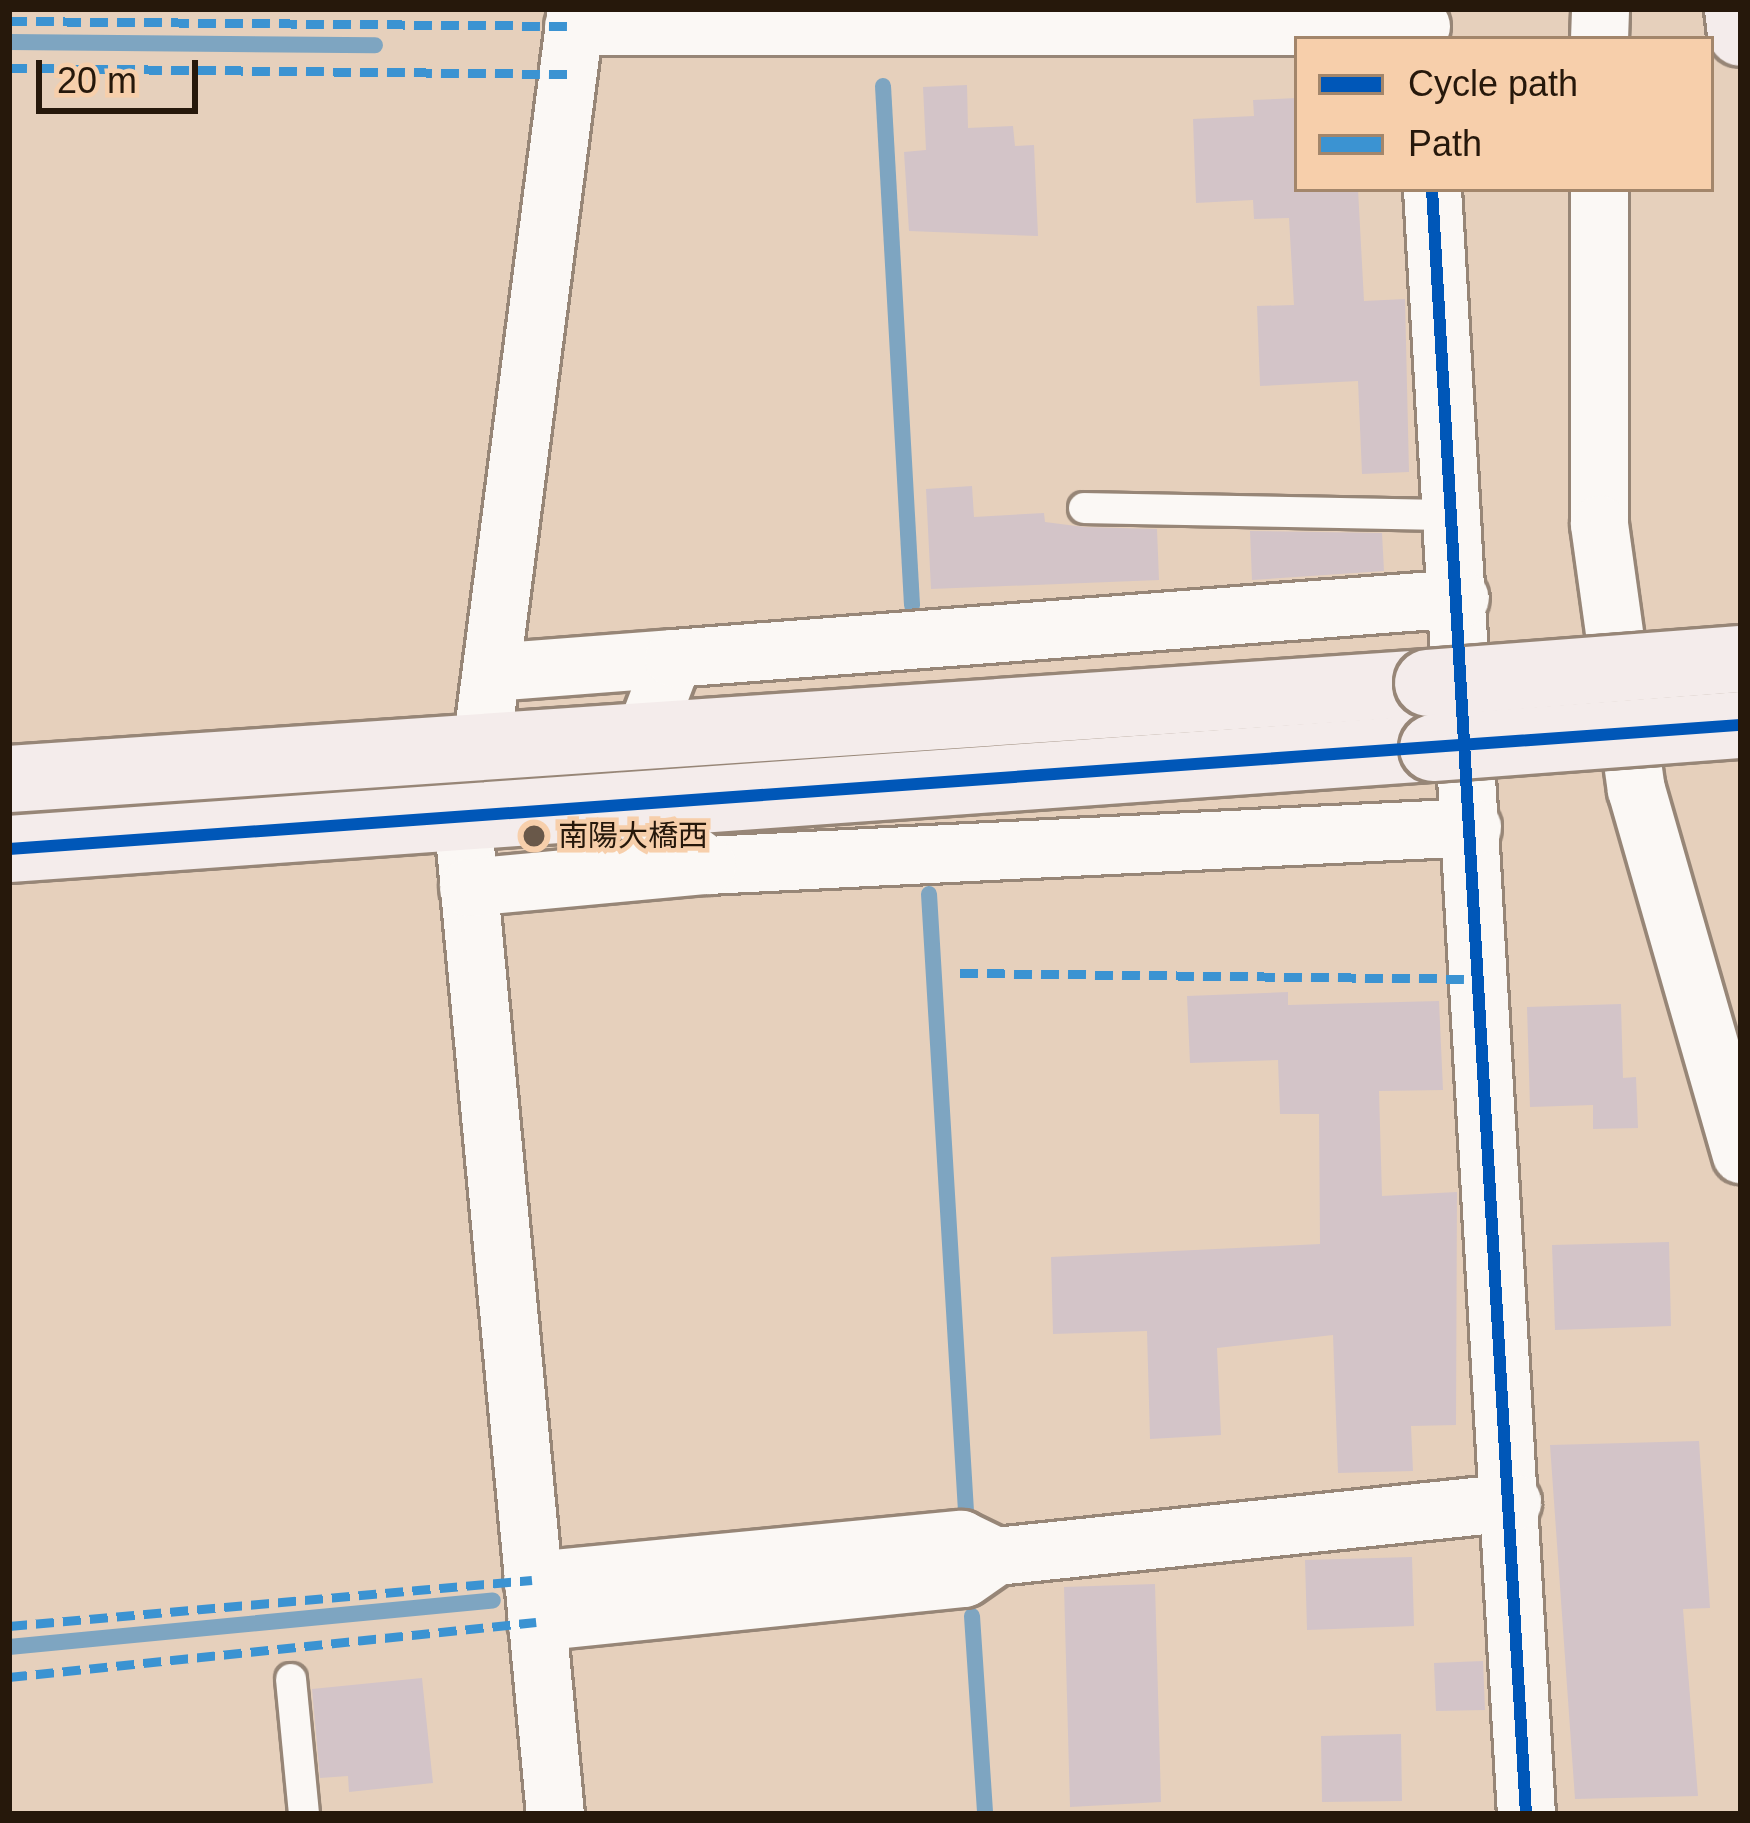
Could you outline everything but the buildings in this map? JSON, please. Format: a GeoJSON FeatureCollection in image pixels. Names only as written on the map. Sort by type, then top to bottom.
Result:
{"type":"FeatureCollection","features":[{"type":"Feature","properties":{"kind":"street"},"geometry":{"type":"LineString","coordinates":[[1738,9],[1741,33]]}},
{"type":"Feature","properties":{"kind":"street"},"geometry":{"type":"LineString","coordinates":[[481,746],[574,17],[1421,25]]}},
{"type":"Feature","properties":{"kind":"street"},"geometry":{"type":"LineString","coordinates":[[1432,192],[1460,598],[1526,1814]]}},
{"type":"Feature","properties":{"kind":"street"},"geometry":{"type":"LineString","coordinates":[[1599,192],[1599,524],[1633,766],[1741,1154]]}},
{"type":"Feature","properties":{"kind":"street"},"geometry":{"type":"LineString","coordinates":[[491,672],[1460,598]]}},
{"type":"Feature","properties":{"kind":"street"},"geometry":{"type":"LineString","coordinates":[[644,735],[673,658]]}},
{"type":"Feature","properties":{"kind":"street"},"geometry":{"type":"LineString","coordinates":[[9,778],[1741,659]]}},
{"type":"Feature","properties":{"kind":"street"},"geometry":{"type":"LineString","coordinates":[[9,849],[619,801],[1741,725]]}},
{"type":"Feature","properties":{"kind":"street"},"geometry":{"type":"LineString","coordinates":[[619,801],[707,865]]}},
{"type":"Feature","properties":{"kind":"street"},"geometry":{"type":"LineString","coordinates":[[462,814],[555,1814]]}},
{"type":"Feature","properties":{"kind":"street"},"geometry":{"type":"LineString","coordinates":[[468,887],[707,865],[1472,826]]}},
{"type":"Feature","properties":{"kind":"street"},"geometry":{"type":"LineString","coordinates":[[534,1601],[961,1539],[996,1556],[1512,1502]]}},
{"type":"Feature","properties":{"kind":"lane"},"geometry":{"type":"LineString","coordinates":[[1084,508],[1454,515]]}},
{"type":"Feature","properties":{"kind":"lane"},"geometry":{"type":"LineString","coordinates":[[291,1679],[304,1814]]}},
{"type":"Feature","properties":{"kind":"waterway"},"geometry":{"type":"LineString","coordinates":[[9,42],[375,45]]}},
{"type":"Feature","properties":{"kind":"waterway"},"geometry":{"type":"LineString","coordinates":[[883,86],[912,605]]}},
{"type":"Feature","properties":{"kind":"waterway"},"geometry":{"type":"LineString","coordinates":[[929,894],[966,1511]]}},
{"type":"Feature","properties":{"kind":"waterway"},"geometry":{"type":"LineString","coordinates":[[9,1647],[493,1600]]}},
{"type":"Feature","properties":{"kind":"waterway"},"geometry":{"type":"LineString","coordinates":[[972,1616],[985,1814]]}},
{"type":"Feature","properties":{"kind":"marked path"},"geometry":{"type":"LineString","coordinates":[[9,21],[573,26]]}},
{"type":"Feature","properties":{"kind":"marked path"},"geometry":{"type":"LineString","coordinates":[[9,68],[567,74]]}},
{"type":"Feature","properties":{"kind":"marked path"},"geometry":{"type":"LineString","coordinates":[[960,973],[1481,979]]}},
{"type":"Feature","properties":{"kind":"marked path"},"geometry":{"type":"LineString","coordinates":[[9,1626],[532,1580]]}},
{"type":"Feature","properties":{"kind":"marked path"},"geometry":{"type":"LineString","coordinates":[[9,1677],[536,1622]]}},
{"type":"Feature","properties":{"kind":"cycle path"},"geometry":{"type":"LineString","coordinates":[[1432,192],[1526,1814]]}},
{"type":"Feature","properties":{"kind":"cycle path"},"geometry":{"type":"LineString","coordinates":[[9,849],[1741,725]]}},
{"type":"Feature","properties":{"kind":"place","name":"南陽大橋西"},"geometry":{"type":"Point","coordinates":[534,836]}}]}
